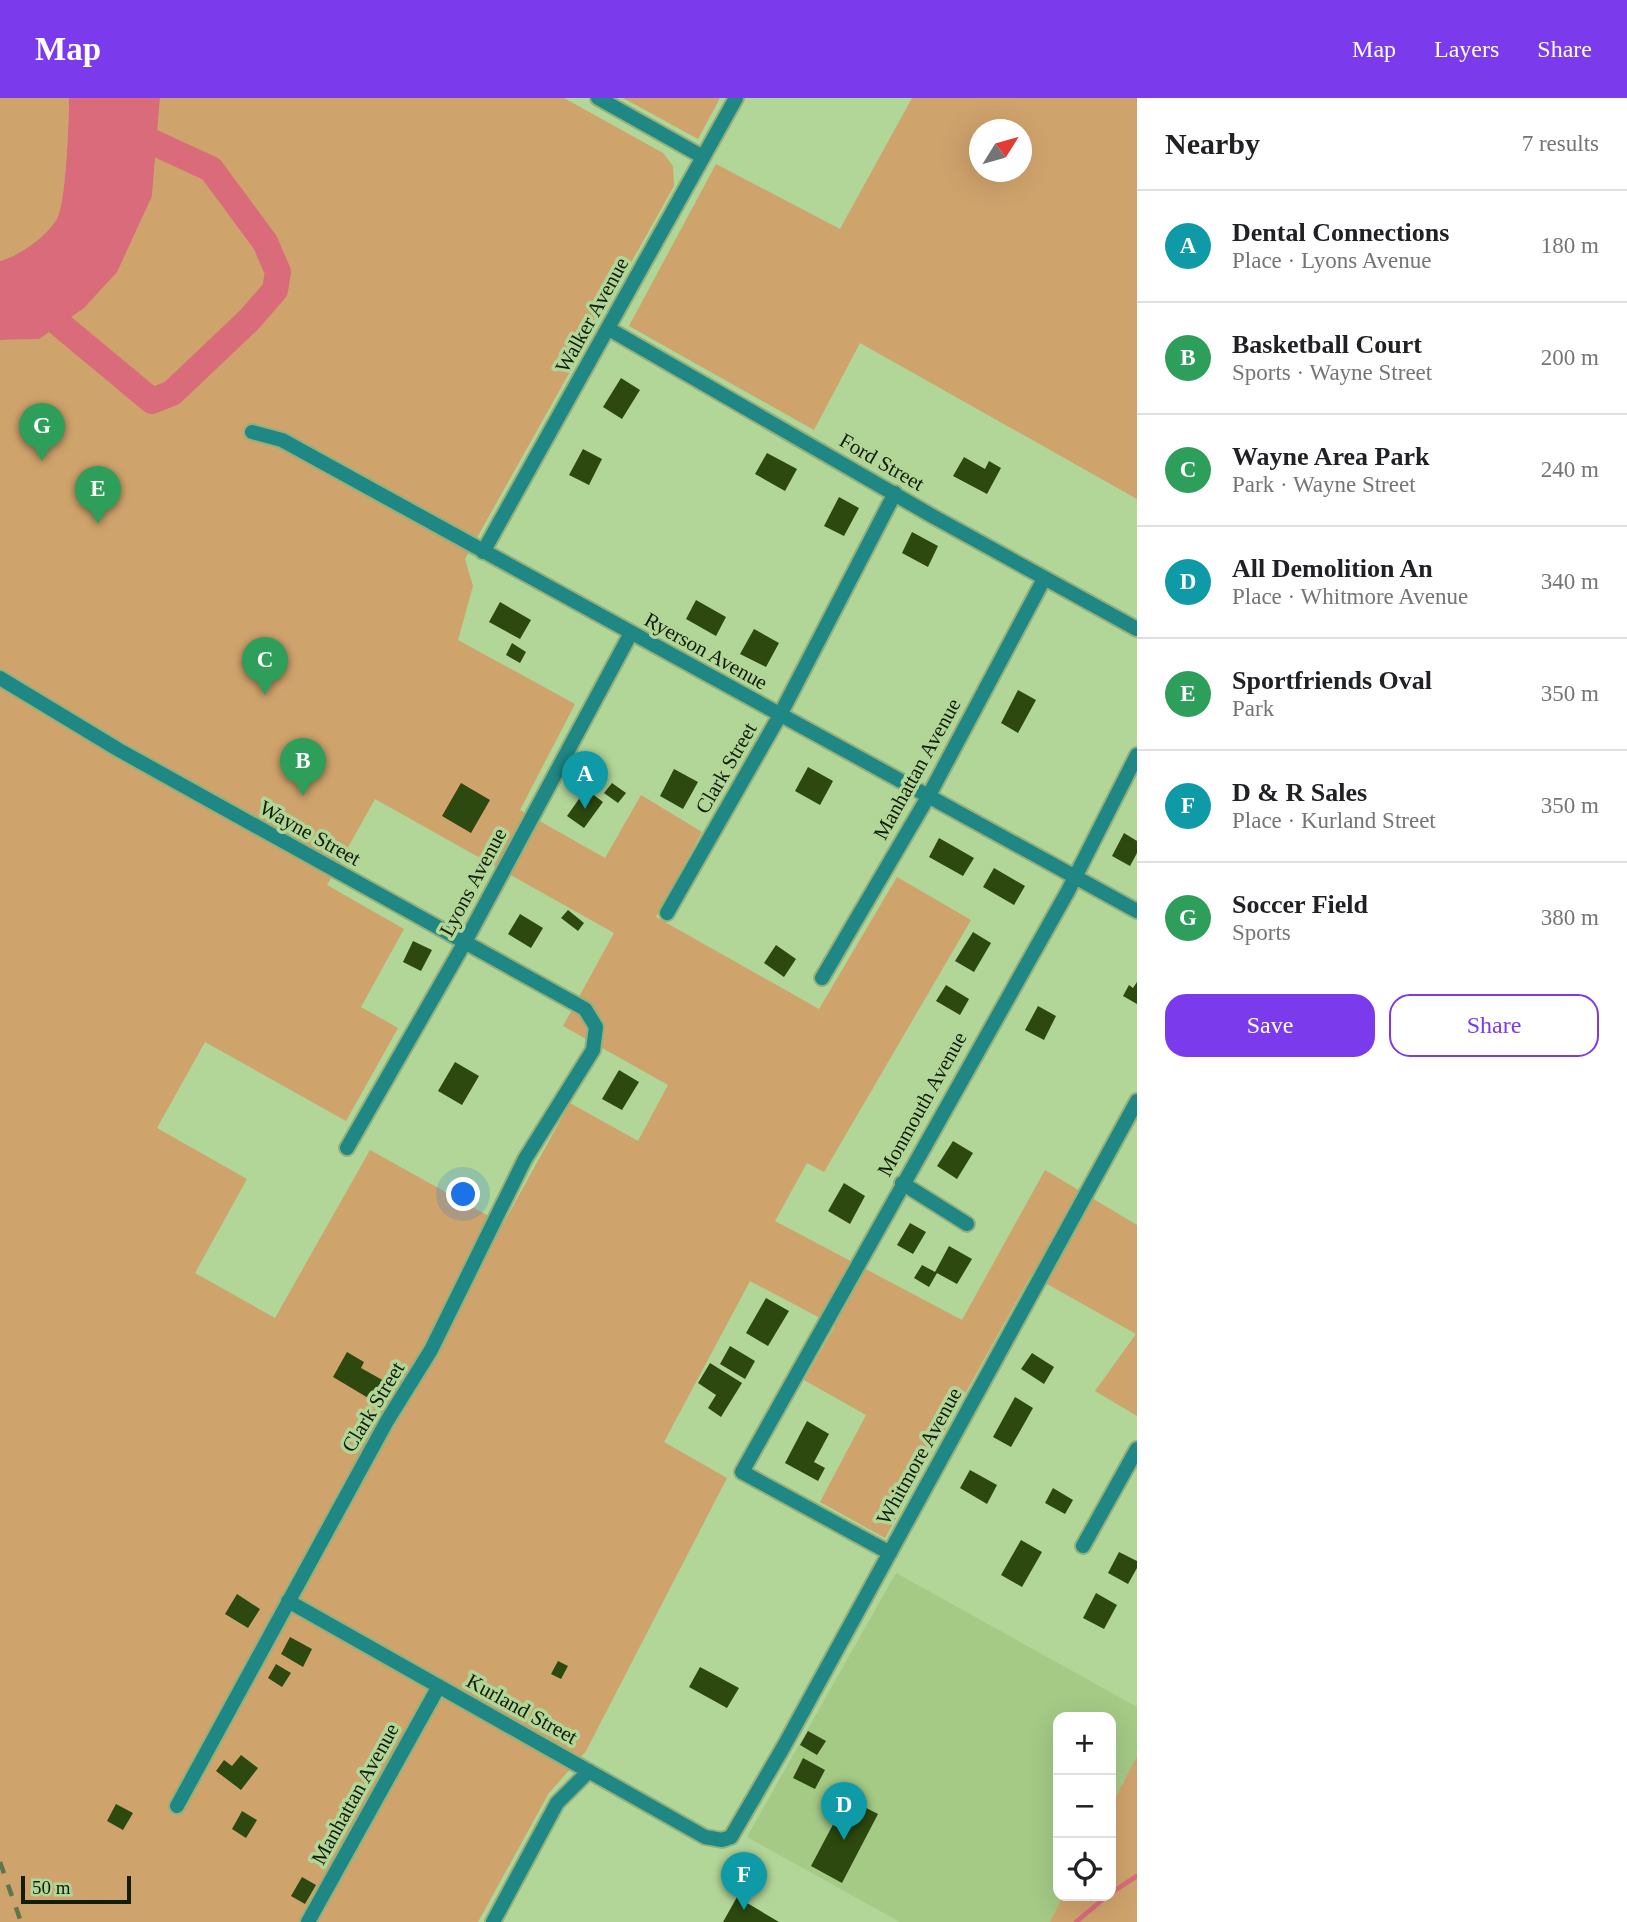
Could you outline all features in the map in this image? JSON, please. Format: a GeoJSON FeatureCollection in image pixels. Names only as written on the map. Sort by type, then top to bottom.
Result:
{"type":"FeatureCollection","features":[{"type":"Feature","properties":{"kind":"street"},"geometry":{"type":"LineString","coordinates":[[598,98],[703,157]]}},
{"type":"Feature","properties":{"kind":"street","name":"Walker Avenue"},"geometry":{"type":"LineString","coordinates":[[484,552],[736,98]]}},
{"type":"Feature","properties":{"kind":"street","name":"Ford Street"},"geometry":{"type":"LineString","coordinates":[[609,329],[1044,579],[1137,629]]}},
{"type":"Feature","properties":{"kind":"street","name":"Ryerson Avenue"},"geometry":{"type":"LineString","coordinates":[[252,432],[282,440],[1137,911]]}},
{"type":"Feature","properties":{"kind":"street","name":"Clark Street"},"geometry":{"type":"LineString","coordinates":[[667,913],[780,715],[895,493]]}},
{"type":"Feature","properties":{"kind":"street","name":"Manhattan Avenue"},"geometry":{"type":"LineString","coordinates":[[821,978],[928,797],[1044,579]]}},
{"type":"Feature","properties":{"kind":"street","name":"Lyons Avenue"},"geometry":{"type":"LineString","coordinates":[[347,1147],[465,942],[631,633]]}},
{"type":"Feature","properties":{"kind":"street","name":"Wayne Street"},"geometry":{"type":"LineString","coordinates":[[0,678],[107,743],[585,1009],[596,1027]]}},
{"type":"Feature","properties":{"kind":"street","name":"Monmouth Avenue"},"geometry":{"type":"LineString","coordinates":[[890,1553],[741,1472],[1076,877],[1137,755]]}},
{"type":"Feature","properties":{"kind":"street","name":"Clark Street"},"geometry":{"type":"LineString","coordinates":[[177,1806],[387,1421],[432,1350],[525,1158],[593,1050],[596,1027]]}},
{"type":"Feature","properties":{"kind":"street","name":"Whitmore Avenue"},"geometry":{"type":"LineString","coordinates":[[737,1831],[1137,1101]]}},
{"type":"Feature","properties":{"kind":"street"},"geometry":{"type":"LineString","coordinates":[[902,1183],[967,1224]]}},
{"type":"Feature","properties":{"kind":"street"},"geometry":{"type":"LineString","coordinates":[[1083,1546],[1137,1449]]}},
{"type":"Feature","properties":{"kind":"street","name":"Kurland Street"},"geometry":{"type":"LineString","coordinates":[[288,1601],[705,1837],[722,1840],[737,1831]]}},
{"type":"Feature","properties":{"kind":"street","name":"Manhattan Avenue"},"geometry":{"type":"LineString","coordinates":[[308,1922],[439,1686]]}},
{"type":"Feature","properties":{"kind":"street"},"geometry":{"type":"LineString","coordinates":[[493,1922],[557,1803],[589,1771]]}},
{"type":"Feature","properties":{"kind":"shaded area"},"geometry":{"type":"Polygon","coordinates":[[[0,98],[69,98],[65,180],[57,219],[32,245],[0,261],[0,98]]]}},
{"type":"Feature","properties":{"kind":"shaded area"},"geometry":{"type":"Polygon","coordinates":[[[69,98],[160,98],[152,196],[117,272],[84,308],[39,339],[0,340],[0,261],[24,250],[39,239],[52,226],[60,210],[69,98]]]}},
{"type":"Feature","properties":{"kind":"shaded area"},"geometry":{"type":"Polygon","coordinates":[[[160,98],[564,98],[663,153],[673,166],[674,186],[465,559],[473,586],[458,640],[575,704],[520,810],[605,858],[641,795],[702,832],[656,917],[819,1009],[897,877],[971,920],[824,1172],[807,1163],[775,1221],[962,1320],[1045,1170],[1137,1225],[1137,1416],[1095,1391],[1136,1334],[1031,1275],[885,1538],[820,1502],[866,1415],[804,1380],[835,1326],[750,1281],[664,1442],[727,1478],[586,1751],[549,1793],[478,1922],[0,1922],[0,340],[39,339],[152,196],[160,98]],[[375,799],[327,885],[404,929],[361,1007],[398,1028],[346,1121],[205,1042],[157,1128],[247,1179],[195,1273],[275,1318],[370,1150],[503,1224],[570,1103],[638,1141],[668,1085],[563,1026],[614,933],[375,799]]]}},
{"type":"Feature","properties":{"kind":"shaded area"},"geometry":{"type":"Polygon","coordinates":[[[623,98],[720,98],[698,139],[623,98]]]}},
{"type":"Feature","properties":{"kind":"shaded area"},"geometry":{"type":"Polygon","coordinates":[[[912,98],[1137,98],[1137,499],[860,343],[814,430],[629,326],[716,164],[840,229],[912,98]]]}},
{"type":"Feature","properties":{"kind":"shaded area"},"geometry":{"type":"Polygon","coordinates":[[[896,1573],[1137,1707],[1137,1756],[1116,1796],[1116,1712],[1053,1712],[1053,1901],[1060,1901],[1050,1922],[900,1922],[747,1837],[896,1573]]]}},
{"type":"Feature","properties":{"kind":"shaded area"},"geometry":{"type":"Polygon","coordinates":[[[1137,1756],[1137,1922],[1050,1922],[1060,1901],[1116,1901],[1116,1796],[1137,1756]]]}},
{"type":"Feature","properties":{"kind":"building"},"geometry":{"type":"Polygon","coordinates":[[[621,378],[640,390],[622,419],[603,407],[621,378]]]}},
{"type":"Feature","properties":{"kind":"building"},"geometry":{"type":"Polygon","coordinates":[[[583,449],[602,459],[589,485],[569,475],[583,449]]]}},
{"type":"Feature","properties":{"kind":"building"},"geometry":{"type":"Polygon","coordinates":[[[767,453],[797,469],[785,491],[755,474],[767,453]]]}},
{"type":"Feature","properties":{"kind":"building"},"geometry":{"type":"Polygon","coordinates":[[[964,457],[985,469],[989,461],[1001,468],[987,494],[953,476],[964,457]]]}},
{"type":"Feature","properties":{"kind":"building"},"geometry":{"type":"Polygon","coordinates":[[[839,497],[859,508],[844,536],[824,526],[839,497]]]}},
{"type":"Feature","properties":{"kind":"building"},"geometry":{"type":"Polygon","coordinates":[[[912,532],[938,546],[928,567],[902,553],[912,532]]]}},
{"type":"Feature","properties":{"kind":"building"},"geometry":{"type":"Polygon","coordinates":[[[696,600],[726,617],[716,636],[686,619],[696,600]]]}},
{"type":"Feature","properties":{"kind":"building"},"geometry":{"type":"Polygon","coordinates":[[[500,602],[531,620],[520,639],[489,622],[500,602]]]}},
{"type":"Feature","properties":{"kind":"building"},"geometry":{"type":"Polygon","coordinates":[[[754,629],[779,643],[766,667],[740,654],[754,629]]]}},
{"type":"Feature","properties":{"kind":"building"},"geometry":{"type":"Polygon","coordinates":[[[512,643],[526,652],[520,663],[506,655],[512,643]]]}},
{"type":"Feature","properties":{"kind":"building"},"geometry":{"type":"Polygon","coordinates":[[[1018,690],[1036,700],[1018,733],[1001,723],[1018,690]]]}},
{"type":"Feature","properties":{"kind":"building"},"geometry":{"type":"Polygon","coordinates":[[[808,767],[833,781],[820,805],[795,791],[808,767]]]}},
{"type":"Feature","properties":{"kind":"building"},"geometry":{"type":"Polygon","coordinates":[[[674,769],[698,782],[683,809],[660,796],[674,769]]]}},
{"type":"Feature","properties":{"kind":"building"},"geometry":{"type":"Polygon","coordinates":[[[461,783],[490,800],[471,833],[442,816],[461,783]]]}},
{"type":"Feature","properties":{"kind":"building"},"geometry":{"type":"Polygon","coordinates":[[[612,783],[626,793],[618,803],[604,793],[612,783]]]}},
{"type":"Feature","properties":{"kind":"building"},"geometry":{"type":"Polygon","coordinates":[[[586,789],[603,802],[584,828],[567,816],[586,789]]]}},
{"type":"Feature","properties":{"kind":"building"},"geometry":{"type":"Polygon","coordinates":[[[1124,833],[1137,841],[1137,853],[1130,866],[1112,856],[1124,833]]]}},
{"type":"Feature","properties":{"kind":"building"},"geometry":{"type":"Polygon","coordinates":[[[939,838],[974,858],[963,876],[929,857],[939,838]]]}},
{"type":"Feature","properties":{"kind":"building"},"geometry":{"type":"Polygon","coordinates":[[[994,868],[1025,886],[1014,905],[983,887],[994,868]]]}},
{"type":"Feature","properties":{"kind":"building"},"geometry":{"type":"Polygon","coordinates":[[[568,910],[584,923],[578,931],[561,918],[568,910]]]}},
{"type":"Feature","properties":{"kind":"building"},"geometry":{"type":"Polygon","coordinates":[[[520,914],[543,928],[531,948],[508,934],[520,914]]]}},
{"type":"Feature","properties":{"kind":"building"},"geometry":{"type":"Polygon","coordinates":[[[973,932],[991,943],[974,972],[955,961],[973,932]]]}},
{"type":"Feature","properties":{"kind":"building"},"geometry":{"type":"Polygon","coordinates":[[[413,941],[432,950],[421,971],[403,962],[413,941]]]}},
{"type":"Feature","properties":{"kind":"building"},"geometry":{"type":"Polygon","coordinates":[[[776,945],[796,959],[784,977],[764,963],[776,945]]]}},
{"type":"Feature","properties":{"kind":"building"},"geometry":{"type":"Polygon","coordinates":[[[1137,982],[1137,1004],[1123,996],[1129,985],[1133,988],[1137,982]]]}},
{"type":"Feature","properties":{"kind":"building"},"geometry":{"type":"Polygon","coordinates":[[[946,985],[969,999],[960,1015],[936,1001],[946,985]]]}},
{"type":"Feature","properties":{"kind":"building"},"geometry":{"type":"Polygon","coordinates":[[[1038,1006],[1056,1016],[1044,1040],[1025,1030],[1038,1006]]]}},
{"type":"Feature","properties":{"kind":"building"},"geometry":{"type":"Polygon","coordinates":[[[455,1062],[479,1076],[462,1105],[438,1091],[455,1062]]]}},
{"type":"Feature","properties":{"kind":"building"},"geometry":{"type":"Polygon","coordinates":[[[619,1070],[639,1082],[622,1110],[602,1099],[619,1070]]]}},
{"type":"Feature","properties":{"kind":"building"},"geometry":{"type":"Polygon","coordinates":[[[953,1141],[973,1153],[957,1179],[937,1166],[953,1141]]]}},
{"type":"Feature","properties":{"kind":"building"},"geometry":{"type":"Polygon","coordinates":[[[844,1183],[865,1196],[850,1224],[828,1211],[844,1183]]]}},
{"type":"Feature","properties":{"kind":"building"},"geometry":{"type":"Polygon","coordinates":[[[910,1223],[926,1232],[913,1254],[897,1245],[910,1223]]]}},
{"type":"Feature","properties":{"kind":"building"},"geometry":{"type":"Polygon","coordinates":[[[949,1246],[972,1259],[957,1284],[935,1272],[949,1246]]]}},
{"type":"Feature","properties":{"kind":"building"},"geometry":{"type":"Polygon","coordinates":[[[922,1265],[937,1273],[929,1287],[914,1278],[922,1265]]]}},
{"type":"Feature","properties":{"kind":"building"},"geometry":{"type":"Polygon","coordinates":[[[766,1298],[789,1311],[768,1346],[746,1333],[766,1298]]]}},
{"type":"Feature","properties":{"kind":"building"},"geometry":{"type":"Polygon","coordinates":[[[730,1346],[755,1361],[745,1379],[720,1364],[730,1346]]]}},
{"type":"Feature","properties":{"kind":"building"},"geometry":{"type":"Polygon","coordinates":[[[347,1352],[364,1362],[361,1368],[386,1382],[375,1402],[333,1377],[347,1352]]]}},
{"type":"Feature","properties":{"kind":"building"},"geometry":{"type":"Polygon","coordinates":[[[1032,1353],[1054,1367],[1044,1384],[1021,1369],[1032,1353]]]}},
{"type":"Feature","properties":{"kind":"building"},"geometry":{"type":"Polygon","coordinates":[[[710,1363],[742,1383],[721,1417],[708,1408],[716,1395],[698,1383],[710,1363]]]}},
{"type":"Feature","properties":{"kind":"building"},"geometry":{"type":"Polygon","coordinates":[[[1015,1397],[1033,1408],[1011,1447],[993,1437],[1015,1397]]]}},
{"type":"Feature","properties":{"kind":"building"},"geometry":{"type":"Polygon","coordinates":[[[807,1421],[829,1434],[814,1462],[825,1468],[818,1481],[785,1463],[807,1421]]]}},
{"type":"Feature","properties":{"kind":"building"},"geometry":{"type":"Polygon","coordinates":[[[970,1470],[997,1485],[987,1504],[960,1488],[970,1470]]]}},
{"type":"Feature","properties":{"kind":"building"},"geometry":{"type":"Polygon","coordinates":[[[1053,1488],[1073,1500],[1065,1514],[1045,1503],[1053,1488]]]}},
{"type":"Feature","properties":{"kind":"building"},"geometry":{"type":"Polygon","coordinates":[[[1021,1540],[1042,1552],[1022,1587],[1001,1575],[1021,1540]]]}},
{"type":"Feature","properties":{"kind":"building"},"geometry":{"type":"Polygon","coordinates":[[[1119,1552],[1137,1561],[1137,1568],[1128,1584],[1108,1573],[1119,1552]]]}},
{"type":"Feature","properties":{"kind":"building"},"geometry":{"type":"Polygon","coordinates":[[[1096,1593],[1117,1605],[1104,1629],[1083,1618],[1096,1593]]]}},
{"type":"Feature","properties":{"kind":"building"},"geometry":{"type":"Polygon","coordinates":[[[237,1594],[260,1609],[248,1628],[225,1614],[237,1594]]]}},
{"type":"Feature","properties":{"kind":"building"},"geometry":{"type":"Polygon","coordinates":[[[290,1637],[312,1649],[303,1667],[281,1654],[290,1637]]]}},
{"type":"Feature","properties":{"kind":"building"},"geometry":{"type":"Polygon","coordinates":[[[558,1661],[568,1666],[561,1679],[551,1674],[558,1661]]]}},
{"type":"Feature","properties":{"kind":"building"},"geometry":{"type":"Polygon","coordinates":[[[276,1664],[291,1673],[282,1687],[268,1678],[276,1664]]]}},
{"type":"Feature","properties":{"kind":"building"},"geometry":{"type":"Polygon","coordinates":[[[700,1667],[739,1688],[727,1708],[689,1687],[700,1667]]]}},
{"type":"Feature","properties":{"kind":"building"},"geometry":{"type":"Polygon","coordinates":[[[808,1731],[826,1741],[817,1755],[800,1745],[808,1731]]]}},
{"type":"Feature","properties":{"kind":"building"},"geometry":{"type":"Polygon","coordinates":[[[241,1755],[258,1768],[241,1790],[216,1771],[224,1760],[232,1766],[241,1755]]]}},
{"type":"Feature","properties":{"kind":"building"},"geometry":{"type":"Polygon","coordinates":[[[803,1758],[825,1770],[815,1789],[793,1778],[803,1758]]]}},
{"type":"Feature","properties":{"kind":"building"},"geometry":{"type":"Polygon","coordinates":[[[847,1798],[878,1814],[842,1883],[811,1866],[847,1798]]]}},
{"type":"Feature","properties":{"kind":"building"},"geometry":{"type":"Polygon","coordinates":[[[116,1804],[133,1813],[123,1830],[107,1821],[116,1804]]]}},
{"type":"Feature","properties":{"kind":"building"},"geometry":{"type":"Polygon","coordinates":[[[242,1811],[257,1820],[246,1838],[232,1829],[242,1811]]]}},
{"type":"Feature","properties":{"kind":"building"},"geometry":{"type":"Polygon","coordinates":[[[302,1877],[316,1885],[305,1904],[291,1896],[302,1877]]]}},
{"type":"Feature","properties":{"kind":"building"},"geometry":{"type":"Polygon","coordinates":[[[737,1897],[779,1922],[723,1922],[737,1897]]]}},
{"type":"Feature","properties":{"kind":"waterway"},"geometry":{"type":"LineString","coordinates":[[33,302],[152,401],[172,393],[249,320],[275,290],[278,272],[265,242],[211,169],[124,129]]}},
{"type":"Feature","properties":{"kind":"waterway"},"geometry":{"type":"LineString","coordinates":[[1116,1890],[1137,1876]]}},
{"type":"Feature","properties":{"kind":"waterway"},"geometry":{"type":"LineString","coordinates":[[1076,1922],[1101,1901]]}},
{"type":"Feature","properties":{"kind":"railway"},"geometry":{"type":"LineString","coordinates":[[0,1862],[21,1922]]}},
{"type":"Feature","properties":{"kind":"place","name":"Soccer Field"},"geometry":{"type":"Point","coordinates":[42,461]}},
{"type":"Feature","properties":{"kind":"place","name":"Sportfriends Oval"},"geometry":{"type":"Point","coordinates":[98,524]}},
{"type":"Feature","properties":{"kind":"place","name":"Wayne Area Park"},"geometry":{"type":"Point","coordinates":[265,695]}},
{"type":"Feature","properties":{"kind":"place","name":"Basketball Court"},"geometry":{"type":"Point","coordinates":[303,796]}},
{"type":"Feature","properties":{"kind":"place","name":"Dental Connections"},"geometry":{"type":"Point","coordinates":[585,809]}},
{"type":"Feature","properties":{"kind":"place","name":"All Demolition An"},"geometry":{"type":"Point","coordinates":[844,1840]}},
{"type":"Feature","properties":{"kind":"place","name":"D & R Sales"},"geometry":{"type":"Point","coordinates":[744,1910]}}]}
